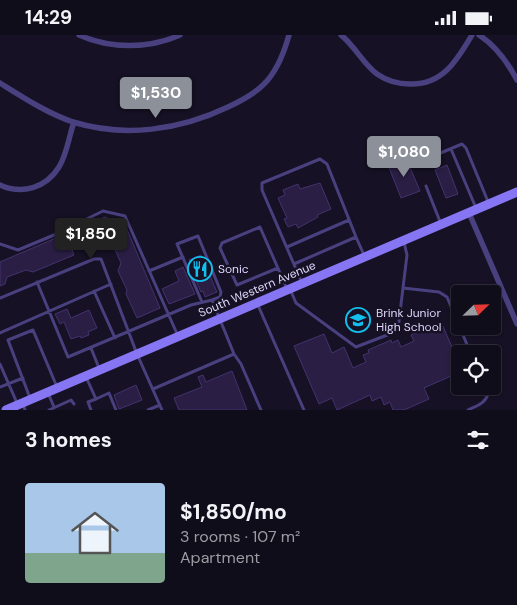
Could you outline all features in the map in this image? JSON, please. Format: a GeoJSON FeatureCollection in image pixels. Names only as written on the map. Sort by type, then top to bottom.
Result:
{"type":"FeatureCollection","features":[{"type":"Feature","properties":{"kind":"main road","name":"South Western Avenue"},"geometry":{"type":"LineString","coordinates":[[6,410],[24,404],[178,336],[517,192]]}},
{"type":"Feature","properties":{"kind":"street"},"geometry":{"type":"LineString","coordinates":[[79,35],[102,43],[128,45],[155,43],[180,35]]}},
{"type":"Feature","properties":{"kind":"street"},"geometry":{"type":"LineString","coordinates":[[0,83],[43,109],[74,122],[105,129],[139,131],[170,127],[204,117],[243,100],[264,85],[280,61],[289,35]]}},
{"type":"Feature","properties":{"kind":"street"},"geometry":{"type":"LineString","coordinates":[[341,35],[378,75],[399,84],[415,84],[432,81],[449,69],[461,54],[472,35]]}},
{"type":"Feature","properties":{"kind":"street"},"geometry":{"type":"LineString","coordinates":[[479,35],[502,56],[517,80]]}},
{"type":"Feature","properties":{"kind":"street"},"geometry":{"type":"LineString","coordinates":[[0,185],[8,189],[22,190],[36,187],[49,179],[59,167],[74,122]]}},
{"type":"Feature","properties":{"kind":"street"},"geometry":{"type":"LineString","coordinates":[[473,211],[517,324]]}},
{"type":"Feature","properties":{"kind":"lane"},"geometry":{"type":"LineString","coordinates":[[431,157],[462,144],[466,148],[489,204]]}},
{"type":"Feature","properties":{"kind":"lane"},"geometry":{"type":"LineString","coordinates":[[451,149],[473,211]]}},
{"type":"Feature","properties":{"kind":"lane"},"geometry":{"type":"LineString","coordinates":[[302,284],[262,190],[262,183],[320,159],[327,164],[364,257]]}},
{"type":"Feature","properties":{"kind":"lane"},"geometry":{"type":"LineString","coordinates":[[426,186],[442,225]]}},
{"type":"Feature","properties":{"kind":"lane"},"geometry":{"type":"LineString","coordinates":[[0,244],[18,250],[54,235],[102,211],[125,216],[178,336]]}},
{"type":"Feature","properties":{"kind":"lane"},"geometry":{"type":"LineString","coordinates":[[287,247],[349,220]]}},
{"type":"Feature","properties":{"kind":"lane"},"geometry":{"type":"LineString","coordinates":[[278,268],[236,285],[220,248],[222,243],[260,227],[296,303],[356,347],[395,332],[398,329],[407,255],[403,241]]}},
{"type":"Feature","properties":{"kind":"lane"},"geometry":{"type":"LineString","coordinates":[[37,282],[68,357],[168,315],[220,297],[221,293],[198,235],[178,244],[202,302]]}},
{"type":"Feature","properties":{"kind":"lane"},"geometry":{"type":"LineString","coordinates":[[294,264],[356,237]]}},
{"type":"Feature","properties":{"kind":"lane"},"geometry":{"type":"LineString","coordinates":[[149,271],[183,257]]}},
{"type":"Feature","properties":{"kind":"lane"},"geometry":{"type":"LineString","coordinates":[[0,298],[94,259],[101,259],[137,354],[162,410]]}},
{"type":"Feature","properties":{"kind":"lane"},"geometry":{"type":"LineString","coordinates":[[0,333],[111,285]]}},
{"type":"Feature","properties":{"kind":"lane"},"geometry":{"type":"LineString","coordinates":[[403,288],[438,292],[447,297],[467,345]]}},
{"type":"Feature","properties":{"kind":"lane"},"geometry":{"type":"LineString","coordinates":[[94,291],[115,338]]}},
{"type":"Feature","properties":{"kind":"lane"},"geometry":{"type":"LineString","coordinates":[[212,300],[234,354],[242,364],[261,410]]}},
{"type":"Feature","properties":{"kind":"lane"},"geometry":{"type":"LineString","coordinates":[[257,303],[304,410]]}},
{"type":"Feature","properties":{"kind":"lane"},"geometry":{"type":"LineString","coordinates":[[24,404],[23,378],[8,340],[33,330],[58,388]]}},
{"type":"Feature","properties":{"kind":"lane"},"geometry":{"type":"LineString","coordinates":[[90,348],[100,370]]}},
{"type":"Feature","properties":{"kind":"lane"},"geometry":{"type":"LineString","coordinates":[[153,389],[234,354]]}},
{"type":"Feature","properties":{"kind":"lane"},"geometry":{"type":"LineString","coordinates":[[0,365],[8,384],[24,404]]}},
{"type":"Feature","properties":{"kind":"lane"},"geometry":{"type":"LineString","coordinates":[[86,376],[96,399]]}},
{"type":"Feature","properties":{"kind":"lane"},"geometry":{"type":"LineString","coordinates":[[0,387],[23,378]]}},
{"type":"Feature","properties":{"kind":"lane"},"geometry":{"type":"LineString","coordinates":[[48,392],[54,407]]}},
{"type":"Feature","properties":{"kind":"lane"},"geometry":{"type":"LineString","coordinates":[[91,410],[88,403],[109,393],[116,410]]}},
{"type":"Feature","properties":{"kind":"lane"},"geometry":{"type":"LineString","coordinates":[[468,410],[480,404],[488,395]]}},
{"type":"Feature","properties":{"kind":"lane"},"geometry":{"type":"LineString","coordinates":[[49,410],[71,400],[74,404]]}},
{"type":"Feature","properties":{"kind":"lane"},"geometry":{"type":"LineString","coordinates":[[148,410],[160,405]]}},
{"type":"Feature","properties":{"kind":"building"},"geometry":{"type":"Polygon","coordinates":[[[406,158],[420,191],[401,198],[388,165],[406,158]]]}},
{"type":"Feature","properties":{"kind":"building"},"geometry":{"type":"Polygon","coordinates":[[[447,165],[458,194],[446,198],[435,170],[447,165]]]}},
{"type":"Feature","properties":{"kind":"building"},"geometry":{"type":"Polygon","coordinates":[[[320,183],[331,209],[317,215],[318,217],[298,228],[296,224],[288,227],[284,219],[287,218],[278,198],[285,195],[283,190],[298,184],[300,189],[320,183]]]}},
{"type":"Feature","properties":{"kind":"building"},"geometry":{"type":"Polygon","coordinates":[[[105,217],[126,227],[160,308],[137,318],[118,271],[121,263],[112,243],[101,237],[72,250],[74,255],[33,272],[26,270],[7,277],[5,284],[0,286],[0,262],[105,217]]]}},
{"type":"Feature","properties":{"kind":"building","name":"Sonic"},"geometry":{"type":"Polygon","coordinates":[[[201,255],[217,292],[205,297],[189,264],[191,263],[189,260],[201,255]]]}},
{"type":"Feature","properties":{"kind":"building"},"geometry":{"type":"Polygon","coordinates":[[[183,267],[195,294],[169,304],[162,289],[179,281],[175,271],[183,267]]]}},
{"type":"Feature","properties":{"kind":"building"},"geometry":{"type":"Polygon","coordinates":[[[67,309],[71,318],[89,310],[97,328],[88,332],[89,335],[71,339],[64,322],[60,324],[55,314],[67,309]]]}},
{"type":"Feature","properties":{"kind":"building"},"geometry":{"type":"Polygon","coordinates":[[[441,322],[451,345],[451,376],[424,388],[429,399],[404,410],[393,410],[390,402],[384,405],[381,397],[372,401],[370,395],[337,410],[332,398],[319,404],[294,346],[324,334],[332,353],[344,347],[353,368],[366,362],[363,355],[369,353],[368,350],[391,340],[392,343],[398,340],[401,347],[414,341],[411,335],[441,322]]]}},
{"type":"Feature","properties":{"kind":"building"},"geometry":{"type":"Polygon","coordinates":[[[232,371],[247,410],[179,410],[174,398],[202,387],[198,377],[203,375],[206,382],[232,371]]]}},
{"type":"Feature","properties":{"kind":"building"},"geometry":{"type":"Polygon","coordinates":[[[136,385],[142,400],[119,409],[114,395],[136,385]]]}},
{"type":"Feature","properties":{"kind":"place","name":"Sonic"},"geometry":{"type":"Point","coordinates":[200,269]}},
{"type":"Feature","properties":{"kind":"place","name":"Brink Junior High School"},"geometry":{"type":"Point","coordinates":[358,320]}}]}
